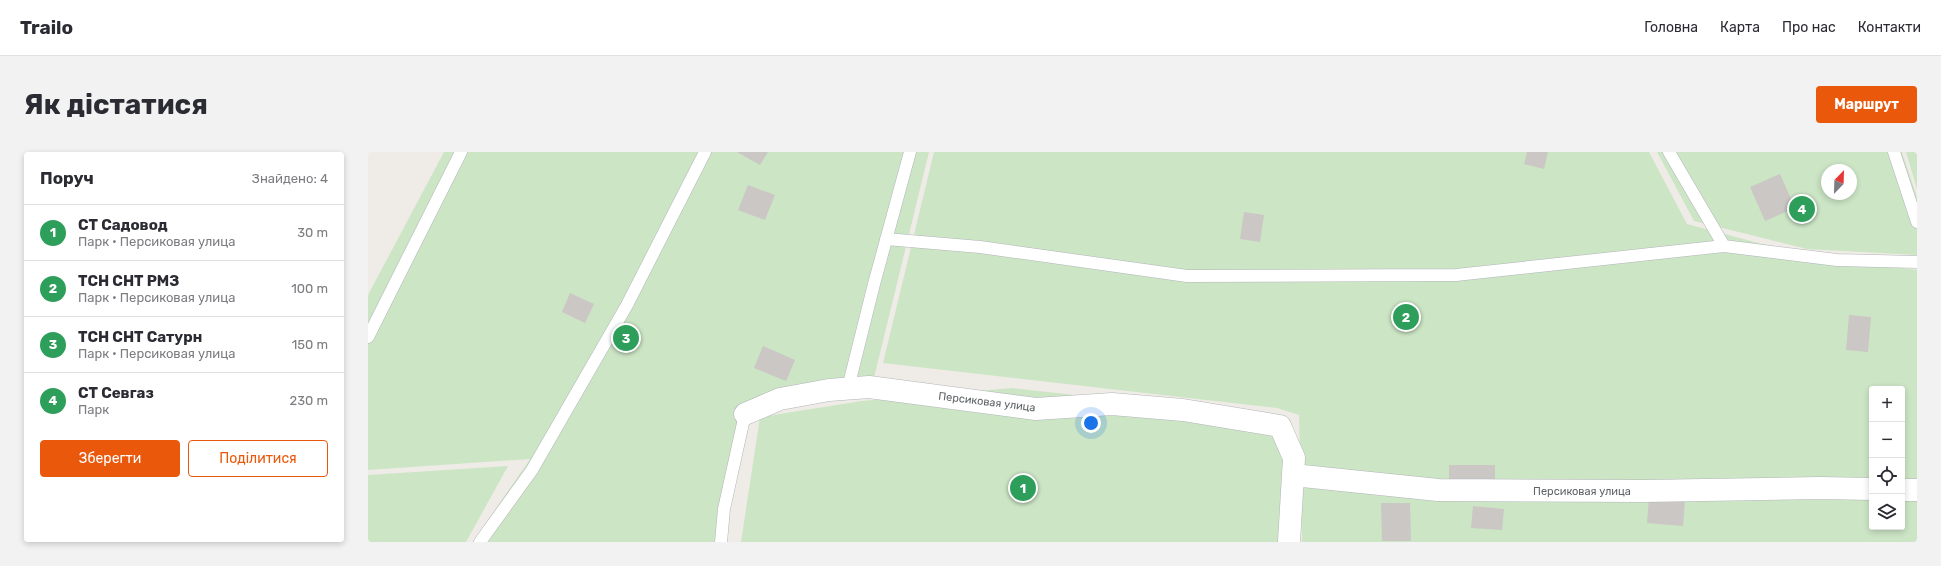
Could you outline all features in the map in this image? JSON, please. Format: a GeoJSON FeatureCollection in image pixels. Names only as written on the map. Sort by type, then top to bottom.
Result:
{"type":"FeatureCollection","features":[{"type":"Feature","properties":{"kind":"street","name":"Персиковая улица"},"geometry":{"type":"LineString","coordinates":[[745,414],[780,399],[829,390],[869,387],[1036,409],[1112,404],[1184,410],[1280,426],[1294,458],[1292,476],[1438,490],[1644,491],[1820,488],[1869,489]]}},
{"type":"Feature","properties":{"kind":"street"},"geometry":{"type":"LineString","coordinates":[[1289,542],[1292,476]]}},
{"type":"Feature","properties":{"kind":"street"},"geometry":{"type":"LineString","coordinates":[[1905,490],[1917,490]]}},
{"type":"Feature","properties":{"kind":"lane"},"geometry":{"type":"LineString","coordinates":[[368,337],[461,152]]}},
{"type":"Feature","properties":{"kind":"lane"},"geometry":{"type":"LineString","coordinates":[[480,542],[532,470],[627,305],[705,152]]}},
{"type":"Feature","properties":{"kind":"lane"},"geometry":{"type":"LineString","coordinates":[[848,388],[910,152]]}},
{"type":"Feature","properties":{"kind":"lane"},"geometry":{"type":"LineString","coordinates":[[1669,152],[1724,246]]}},
{"type":"Feature","properties":{"kind":"lane"},"geometry":{"type":"LineString","coordinates":[[1894,152],[1917,222]]}},
{"type":"Feature","properties":{"kind":"lane"},"geometry":{"type":"LineString","coordinates":[[886,239],[980,247],[1186,276],[1456,275],[1724,246],[1837,260],[1917,262]]}},
{"type":"Feature","properties":{"kind":"lane"},"geometry":{"type":"LineString","coordinates":[[721,542],[724,509],[745,414]]}},
{"type":"Feature","properties":{"kind":"green space"},"geometry":{"type":"Polygon","coordinates":[[[444,152],[929,152],[873,382],[744,411],[716,542],[473,542],[530,459],[368,470],[368,295],[444,152]]]}},
{"type":"Feature","properties":{"kind":"green space"},"geometry":{"type":"Polygon","coordinates":[[[934,152],[1649,152],[1687,224],[1807,256],[1917,270],[1917,542],[1302,542],[1299,415],[1277,408],[883,363],[934,152]]]}},
{"type":"Feature","properties":{"kind":"green space"},"geometry":{"type":"Polygon","coordinates":[[[1657,152],[1902,152],[1917,197],[1917,255],[1807,249],[1694,221],[1657,152]]]}},
{"type":"Feature","properties":{"kind":"green space"},"geometry":{"type":"Polygon","coordinates":[[[1906,152],[1917,152],[1917,189],[1906,152]]]}},
{"type":"Feature","properties":{"kind":"green space"},"geometry":{"type":"Polygon","coordinates":[[[1012,388],[1290,419],[1295,434],[1297,542],[741,542],[760,417],[862,401],[1012,388]]]}},
{"type":"Feature","properties":{"kind":"green space"},"geometry":{"type":"Polygon","coordinates":[[[508,466],[466,542],[368,542],[368,475],[508,466]]]}},
{"type":"Feature","properties":{"kind":"building"},"geometry":{"type":"Polygon","coordinates":[[[737,152],[768,152],[760,165],[737,152]]]}},
{"type":"Feature","properties":{"kind":"building"},"geometry":{"type":"Polygon","coordinates":[[[1527,152],[1548,152],[1544,169],[1524,164],[1527,152]]]}},
{"type":"Feature","properties":{"kind":"building"},"geometry":{"type":"Polygon","coordinates":[[[1780,174],[1795,208],[1765,221],[1750,187],[1780,174]]]}},
{"type":"Feature","properties":{"kind":"building"},"geometry":{"type":"Polygon","coordinates":[[[748,185],[775,195],[765,220],[738,210],[748,185]]]}},
{"type":"Feature","properties":{"kind":"building"},"geometry":{"type":"Polygon","coordinates":[[[1244,212],[1264,215],[1260,242],[1240,239],[1244,212]]]}},
{"type":"Feature","properties":{"kind":"building"},"geometry":{"type":"Polygon","coordinates":[[[570,293],[594,304],[585,323],[562,312],[570,293]]]}},
{"type":"Feature","properties":{"kind":"building"},"geometry":{"type":"Polygon","coordinates":[[[1849,315],[1871,317],[1868,352],[1846,350],[1849,315]]]}},
{"type":"Feature","properties":{"kind":"building"},"geometry":{"type":"Polygon","coordinates":[[[763,346],[795,360],[786,381],[754,368],[763,346]]]}},
{"type":"Feature","properties":{"kind":"building"},"geometry":{"type":"Polygon","coordinates":[[[1449,465],[1495,465],[1495,483],[1449,483],[1449,465]]]}},
{"type":"Feature","properties":{"kind":"building"},"geometry":{"type":"Polygon","coordinates":[[[1649,497],[1685,500],[1683,526],[1647,523],[1649,497]]]}},
{"type":"Feature","properties":{"kind":"building"},"geometry":{"type":"Polygon","coordinates":[[[1381,503],[1410,503],[1411,541],[1382,541],[1381,503]]]}},
{"type":"Feature","properties":{"kind":"building"},"geometry":{"type":"Polygon","coordinates":[[[1473,506],[1504,509],[1502,530],[1471,528],[1473,506]]]}},
{"type":"Feature","properties":{"kind":"place","name":"СТ Севгаз"},"geometry":{"type":"Point","coordinates":[1802,209]}},
{"type":"Feature","properties":{"kind":"place","name":"ТСН СНТ РМЗ"},"geometry":{"type":"Point","coordinates":[1406,317]}},
{"type":"Feature","properties":{"kind":"place","name":"ТСН СНТ Сатурн"},"geometry":{"type":"Point","coordinates":[626,338]}},
{"type":"Feature","properties":{"kind":"place","name":"СТ Садовод"},"geometry":{"type":"Point","coordinates":[1023,488]}}]}
